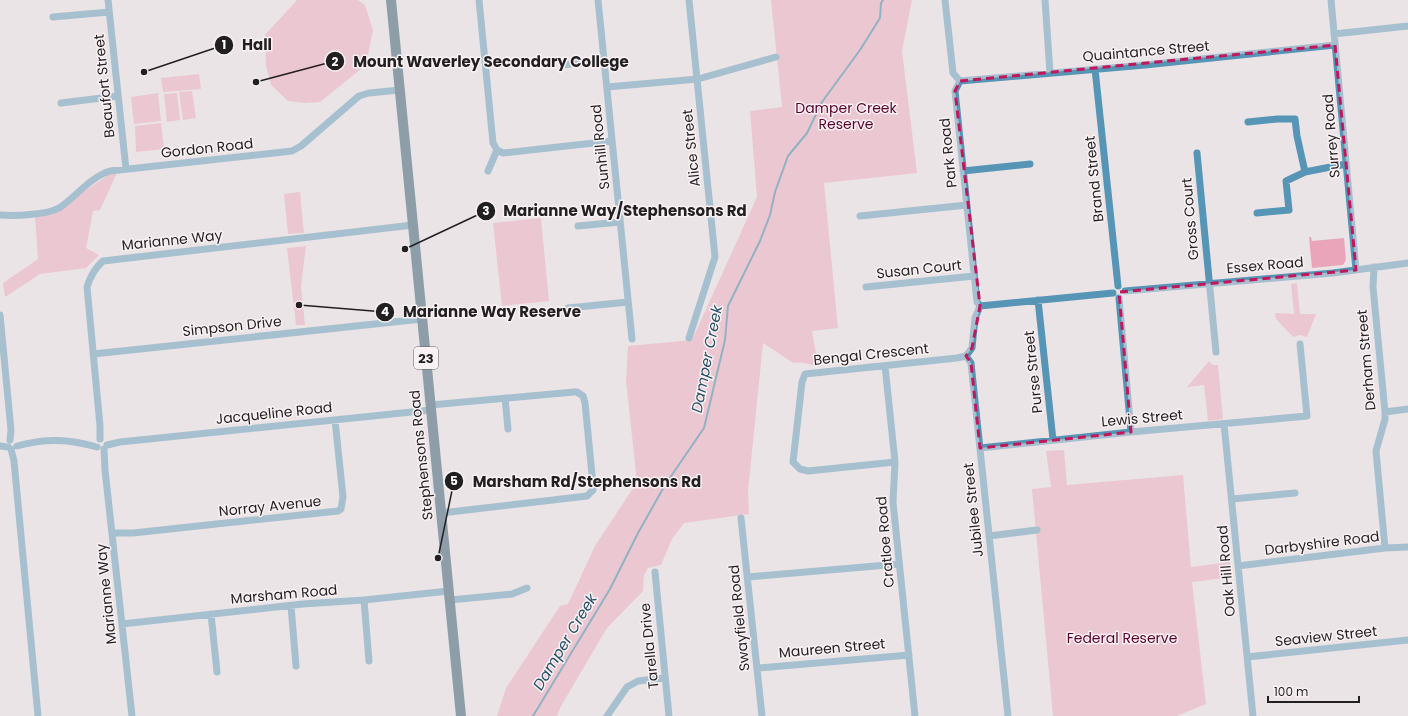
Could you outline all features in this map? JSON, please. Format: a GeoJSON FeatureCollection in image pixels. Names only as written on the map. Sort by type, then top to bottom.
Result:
{"type":"FeatureCollection","features":[{"type":"Feature","properties":{"kind":"main road","name":"Stephensons Road"},"geometry":{"type":"LineString","coordinates":[[391,0],[461,716]]}},
{"type":"Feature","properties":{"kind":"street","name":"Beaufort Street"},"geometry":{"type":"LineString","coordinates":[[108,0],[126,169]]}},
{"type":"Feature","properties":{"kind":"street"},"geometry":{"type":"LineString","coordinates":[[391,0],[397,0]]}},
{"type":"Feature","properties":{"kind":"street"},"geometry":{"type":"LineString","coordinates":[[479,0],[493,144],[497,150],[503,153],[612,141]]}},
{"type":"Feature","properties":{"kind":"street","name":"Sunhill Road"},"geometry":{"type":"LineString","coordinates":[[598,0],[632,339]]}},
{"type":"Feature","properties":{"kind":"street","name":"Alice Street"},"geometry":{"type":"LineString","coordinates":[[689,0],[715,256],[689,338]]}},
{"type":"Feature","properties":{"kind":"street"},"geometry":{"type":"LineString","coordinates":[[945,0],[953,73],[960,81]]}},
{"type":"Feature","properties":{"kind":"street"},"geometry":{"type":"LineString","coordinates":[[1045,0],[1050,73]]}},
{"type":"Feature","properties":{"kind":"street","name":"Surrey Road"},"geometry":{"type":"LineString","coordinates":[[1331,0],[1356,270]]}},
{"type":"Feature","properties":{"kind":"street"},"geometry":{"type":"LineString","coordinates":[[53,17],[109,12]]}},
{"type":"Feature","properties":{"kind":"street"},"geometry":{"type":"LineString","coordinates":[[1334,34],[1408,26]]}},
{"type":"Feature","properties":{"kind":"street","name":"Quaintance Street"},"geometry":{"type":"LineString","coordinates":[[960,81],[1095,68],[1145,65],[1335,45]]}},
{"type":"Feature","properties":{"kind":"street"},"geometry":{"type":"LineString","coordinates":[[607,87],[698,79],[776,57]]}},
{"type":"Feature","properties":{"kind":"street"},"geometry":{"type":"LineString","coordinates":[[563,65],[604,60]]}},
{"type":"Feature","properties":{"kind":"street","name":"Brand Street"},"geometry":{"type":"LineString","coordinates":[[1095,68],[1118,286]]}},
{"type":"Feature","properties":{"kind":"street","name":"Park Road"},"geometry":{"type":"LineString","coordinates":[[960,81],[955,91],[977,302],[980,306]]}},
{"type":"Feature","properties":{"kind":"street","name":"Gordon Road"},"geometry":{"type":"LineString","coordinates":[[0,219],[10,216],[47,212],[57,209],[101,175],[110,171],[292,151],[301,146],[359,96],[369,93],[400,90]]}},
{"type":"Feature","properties":{"kind":"street"},"geometry":{"type":"LineString","coordinates":[[61,103],[118,96]]}},
{"type":"Feature","properties":{"kind":"street"},"geometry":{"type":"LineString","coordinates":[[1248,122],[1295,119],[1296,136],[1305,172]]}},
{"type":"Feature","properties":{"kind":"street"},"geometry":{"type":"LineString","coordinates":[[488,171],[497,150]]}},
{"type":"Feature","properties":{"kind":"street","name":"Gross Court"},"geometry":{"type":"LineString","coordinates":[[1197,153],[1216,352]]}},
{"type":"Feature","properties":{"kind":"street"},"geometry":{"type":"LineString","coordinates":[[963,171],[1030,164]]}},
{"type":"Feature","properties":{"kind":"street"},"geometry":{"type":"LineString","coordinates":[[1257,213],[1289,210],[1286,181],[1305,172],[1346,164]]}},
{"type":"Feature","properties":{"kind":"street"},"geometry":{"type":"LineString","coordinates":[[860,216],[966,205]]}},
{"type":"Feature","properties":{"kind":"street","name":"Gordon Road"},"geometry":{"type":"LineString","coordinates":[[0,215],[10,216]]}},
{"type":"Feature","properties":{"kind":"street"},"geometry":{"type":"LineString","coordinates":[[578,226],[620,222]]}},
{"type":"Feature","properties":{"kind":"street","name":"Marianne Way"},"geometry":{"type":"LineString","coordinates":[[132,716],[93,354],[87,287],[91,275],[103,261],[413,225]]}},
{"type":"Feature","properties":{"kind":"street","name":"Essex Road"},"geometry":{"type":"LineString","coordinates":[[1124,292],[1356,270],[1408,263]]}},
{"type":"Feature","properties":{"kind":"street","name":"Derham Street"},"geometry":{"type":"LineString","coordinates":[[1370,267],[1370,282],[1373,287],[1385,412],[1376,451],[1385,548]]}},
{"type":"Feature","properties":{"kind":"street","name":"Susan Court"},"geometry":{"type":"LineString","coordinates":[[866,288],[974,276]]}},
{"type":"Feature","properties":{"kind":"street"},"geometry":{"type":"LineString","coordinates":[[1113,293],[1115,288],[1118,286],[1123,288],[1123,296],[1119,298]]}},
{"type":"Feature","properties":{"kind":"street"},"geometry":{"type":"LineString","coordinates":[[966,356],[972,348],[975,318],[980,306],[1113,293],[1119,298]]}},
{"type":"Feature","properties":{"kind":"street"},"geometry":{"type":"LineString","coordinates":[[1119,298],[1131,432]]}},
{"type":"Feature","properties":{"kind":"street","name":"Purse Street"},"geometry":{"type":"LineString","coordinates":[[1038,300],[1053,440]]}},
{"type":"Feature","properties":{"kind":"street"},"geometry":{"type":"LineString","coordinates":[[568,308],[628,302]]}},
{"type":"Feature","properties":{"kind":"street"},"geometry":{"type":"LineString","coordinates":[[0,315],[11,430],[10,445],[14,461],[38,716]]}},
{"type":"Feature","properties":{"kind":"street","name":"Simpson Drive"},"geometry":{"type":"LineString","coordinates":[[93,354],[422,319]]}},
{"type":"Feature","properties":{"kind":"street","name":"Lewis Street"},"geometry":{"type":"LineString","coordinates":[[980,448],[1131,432],[1307,416],[1300,344]]}},
{"type":"Feature","properties":{"kind":"street","name":"Bengal Crescent"},"geometry":{"type":"LineString","coordinates":[[894,462],[808,471],[800,469],[793,462],[802,382],[805,374],[966,356]]}},
{"type":"Feature","properties":{"kind":"street","name":"Jubilee Street"},"geometry":{"type":"LineString","coordinates":[[966,356],[971,363],[1008,716]]}},
{"type":"Feature","properties":{"kind":"street","name":"Cratloe Road"},"geometry":{"type":"LineString","coordinates":[[885,366],[894,462],[893,502],[915,716]]}},
{"type":"Feature","properties":{"kind":"street","name":"Jacqueline Road"},"geometry":{"type":"LineString","coordinates":[[10,445],[56,440],[102,444],[334,420],[505,398],[574,392],[578,392],[583,396],[593,485],[591,493],[582,497],[441,513]]}},
{"type":"Feature","properties":{"kind":"street"},"geometry":{"type":"LineString","coordinates":[[505,398],[508,429]]}},
{"type":"Feature","properties":{"kind":"street"},"geometry":{"type":"LineString","coordinates":[[1385,412],[1408,409]]}},
{"type":"Feature","properties":{"kind":"street","name":"Norray Avenue"},"geometry":{"type":"LineString","coordinates":[[112,533],[133,533],[338,511],[341,509],[343,497],[334,420]]}},
{"type":"Feature","properties":{"kind":"street","name":"Oak Hill Road"},"geometry":{"type":"LineString","coordinates":[[1224,424],[1253,716]]}},
{"type":"Feature","properties":{"kind":"street"},"geometry":{"type":"LineString","coordinates":[[1232,499],[1295,493]]}},
{"type":"Feature","properties":{"kind":"street","name":"Swayfield Road"},"geometry":{"type":"LineString","coordinates":[[741,518],[762,716]]}},
{"type":"Feature","properties":{"kind":"street"},"geometry":{"type":"LineString","coordinates":[[989,536],[1037,530]]}},
{"type":"Feature","properties":{"kind":"street","name":"Darbyshire Road"},"geometry":{"type":"LineString","coordinates":[[1238,566],[1385,548],[1408,547]]}},
{"type":"Feature","properties":{"kind":"street"},"geometry":{"type":"LineString","coordinates":[[748,577],[900,564]]}},
{"type":"Feature","properties":{"kind":"street","name":"Tarella Drive"},"geometry":{"type":"LineString","coordinates":[[655,572],[669,716]]}},
{"type":"Feature","properties":{"kind":"street","name":"Marsham Road"},"geometry":{"type":"LineString","coordinates":[[122,624],[291,606],[364,600],[512,594],[527,588]]}},
{"type":"Feature","properties":{"kind":"street"},"geometry":{"type":"LineString","coordinates":[[364,600],[369,661]]}},
{"type":"Feature","properties":{"kind":"street"},"geometry":{"type":"LineString","coordinates":[[291,606],[296,666]]}},
{"type":"Feature","properties":{"kind":"street"},"geometry":{"type":"LineString","coordinates":[[211,614],[217,672]]}},
{"type":"Feature","properties":{"kind":"street","name":"Seaview Street"},"geometry":{"type":"LineString","coordinates":[[1247,657],[1408,640]]}},
{"type":"Feature","properties":{"kind":"street","name":"Maureen Street"},"geometry":{"type":"LineString","coordinates":[[758,668],[909,655]]}},
{"type":"Feature","properties":{"kind":"street"},"geometry":{"type":"LineString","coordinates":[[607,716],[627,687],[638,681],[665,678]]}},
{"type":"Feature","properties":{"kind":"highlighted area"},"geometry":{"type":"Polygon","coordinates":[[[1335,45],[1356,270],[1119,292],[1131,432],[980,448],[971,363],[966,356],[972,348],[980,306],[955,91],[960,81],[1335,45]]]}},
{"type":"Feature","properties":{"kind":"green space"},"geometry":{"type":"Polygon","coordinates":[[[297,0],[358,0],[365,5],[373,30],[366,65],[320,102],[305,103],[288,101],[271,85],[266,66],[265,35],[297,0]]]}},
{"type":"Feature","properties":{"kind":"green space","name":"Damper Creek Reserve"},"geometry":{"type":"Polygon","coordinates":[[[771,0],[912,0],[902,51],[917,173],[824,183],[838,328],[812,331],[818,365],[793,363],[763,343],[748,491],[749,514],[684,523],[672,539],[661,565],[648,568],[644,575],[643,591],[607,628],[561,706],[557,716],[497,716],[506,688],[560,606],[568,604],[595,546],[637,482],[626,381],[628,346],[692,340],[757,197],[750,111],[782,107],[771,0]]]}},
{"type":"Feature","properties":{"kind":"green space"},"geometry":{"type":"Polygon","coordinates":[[[199,74],[201,89],[163,92],[161,78],[199,74]]]}},
{"type":"Feature","properties":{"kind":"green space"},"geometry":{"type":"Polygon","coordinates":[[[192,91],[196,118],[183,120],[179,92],[192,91]]]}},
{"type":"Feature","properties":{"kind":"green space"},"geometry":{"type":"Polygon","coordinates":[[[158,93],[161,121],[134,124],[131,97],[158,93]]]}},
{"type":"Feature","properties":{"kind":"green space"},"geometry":{"type":"Polygon","coordinates":[[[177,93],[180,120],[167,122],[164,94],[177,93]]]}},
{"type":"Feature","properties":{"kind":"green space"},"geometry":{"type":"Polygon","coordinates":[[[161,123],[164,149],[136,152],[135,126],[161,123]]]}},
{"type":"Feature","properties":{"kind":"green space"},"geometry":{"type":"Polygon","coordinates":[[[117,173],[100,210],[93,211],[86,248],[99,255],[86,268],[40,274],[5,297],[3,283],[38,259],[35,216],[53,213],[108,175],[117,173]]]}},
{"type":"Feature","properties":{"kind":"green space"},"geometry":{"type":"Polygon","coordinates":[[[300,192],[304,233],[288,234],[284,194],[300,192]]]}},
{"type":"Feature","properties":{"kind":"green space"},"geometry":{"type":"Polygon","coordinates":[[[541,218],[549,301],[502,306],[493,223],[541,218]]]}},
{"type":"Feature","properties":{"kind":"green space"},"geometry":{"type":"Polygon","coordinates":[[[1309,237],[1311,237],[1312,241],[1344,238],[1346,260],[1343,265],[1312,268],[1309,237]]]}},
{"type":"Feature","properties":{"kind":"green space"},"geometry":{"type":"Polygon","coordinates":[[[306,246],[301,286],[305,325],[296,325],[287,248],[306,246]]]}},
{"type":"Feature","properties":{"kind":"green space"},"geometry":{"type":"Polygon","coordinates":[[[1297,283],[1300,314],[1316,314],[1307,337],[1300,335],[1293,337],[1276,319],[1275,313],[1294,314],[1291,284],[1297,283]]]}},
{"type":"Feature","properties":{"kind":"green space"},"geometry":{"type":"Polygon","coordinates":[[[1209,361],[1213,365],[1218,365],[1223,419],[1208,421],[1204,385],[1187,387],[1209,361]]]}},
{"type":"Feature","properties":{"kind":"green space","name":"Federal Reserve"},"geometry":{"type":"Polygon","coordinates":[[[1064,450],[1067,485],[1183,475],[1191,567],[1230,562],[1232,577],[1192,582],[1206,704],[1177,716],[1053,716],[1032,489],[1051,487],[1046,451],[1064,450]]]}},
{"type":"Feature","properties":{"kind":"waterway","name":"Damper Creek"},"geometry":{"type":"LineString","coordinates":[[533,716],[610,589],[638,533],[665,485],[704,428],[725,340],[728,306],[760,241],[770,215],[775,192],[788,156],[807,133],[822,102],[860,50],[880,18],[881,3],[883,0]]}},
{"type":"Feature","properties":{"kind":"place","name":"Hall"},"geometry":{"type":"Point","coordinates":[144,72]}},
{"type":"Feature","properties":{"kind":"place","name":"Mount Waverley Secondary College"},"geometry":{"type":"Point","coordinates":[256,82]}},
{"type":"Feature","properties":{"kind":"place","name":"Marianne Way/Stephensons Rd"},"geometry":{"type":"Point","coordinates":[405,249]}},
{"type":"Feature","properties":{"kind":"place","name":"Marianne Way Reserve"},"geometry":{"type":"Point","coordinates":[299,305]}},
{"type":"Feature","properties":{"kind":"place","name":"Marsham Rd/Stephensons Rd"},"geometry":{"type":"Point","coordinates":[438,558]}}]}
